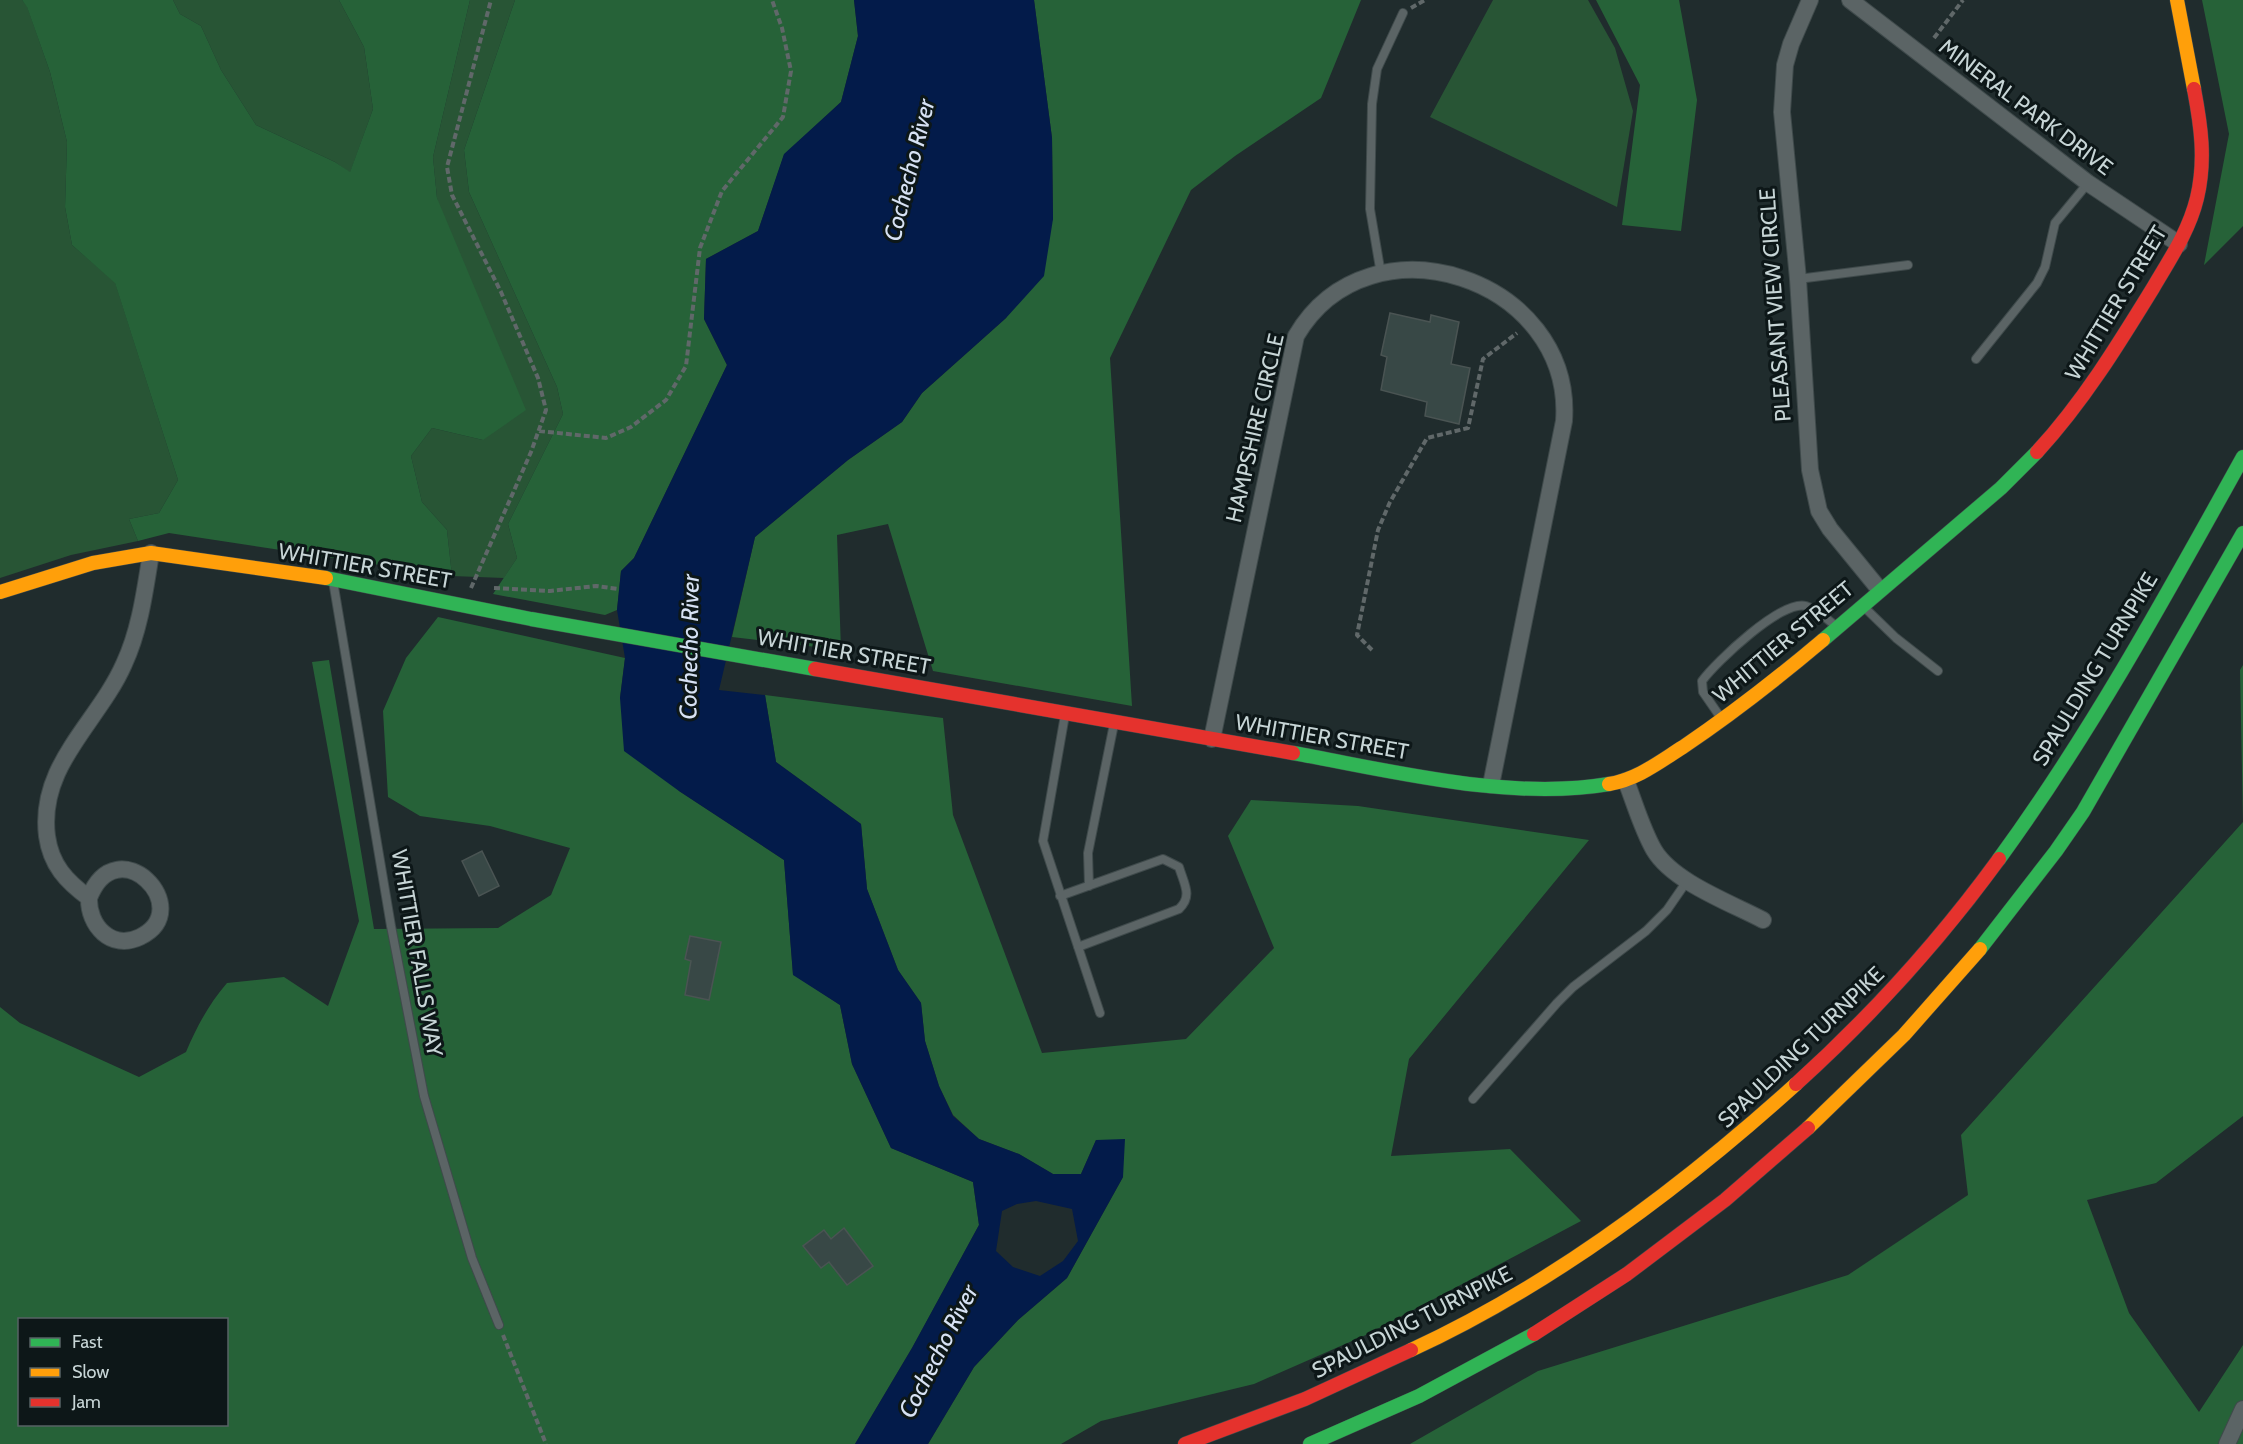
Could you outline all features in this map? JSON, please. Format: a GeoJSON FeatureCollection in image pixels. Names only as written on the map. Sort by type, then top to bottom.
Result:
{"type":"FeatureCollection","features":[{"type":"Feature","properties":{"kind":"main road","name":"WHITTIER STREET"},"geometry":{"type":"LineString","coordinates":[[0,592],[87,565],[126,555],[151,553],[332,579],[606,632],[1065,712],[1288,754],[1491,785],[1574,790],[1626,781],[1667,759],[1723,720],[2001,488],[2035,456],[2064,423],[2098,378],[2179,244],[2196,201],[2203,158],[2200,114],[2176,0]]}},
{"type":"Feature","properties":{"kind":"main road","name":"SPAULDING TURNPIKE"},"geometry":{"type":"LineString","coordinates":[[1185,1444],[1303,1401],[1366,1372],[1436,1339],[1545,1277],[1660,1200],[1757,1121],[1815,1068],[1911,970],[1997,863],[2036,807],[2126,661],[2243,457]]}},
{"type":"Feature","properties":{"kind":"main road"},"geometry":{"type":"LineString","coordinates":[[1310,1444],[1448,1381],[1595,1294],[1691,1226],[1832,1106],[1950,987],[1983,949],[2059,848],[2147,705],[2243,533]]}},
{"type":"Feature","properties":{"kind":"street","name":"PLEASANT VIEW CIRCLE"},"geometry":{"type":"LineString","coordinates":[[1810,0],[1791,44],[1783,87],[1782,112],[1798,279],[1805,410],[1814,493],[1819,511],[1830,530],[1879,589]]}},
{"type":"Feature","properties":{"kind":"street","name":"MINERAL PARK DRIVE"},"geometry":{"type":"LineString","coordinates":[[1850,0],[2088,183],[2179,244]]}},
{"type":"Feature","properties":{"kind":"street","name":"HAMPSHIRE CIRCLE"},"geometry":{"type":"LineString","coordinates":[[1212,739],[1296,336],[1314,309],[1345,286],[1381,274],[1430,270],[1453,274],[1476,283],[1521,314],[1542,336],[1554,355],[1565,399],[1564,421],[1491,785]]}},
{"type":"Feature","properties":{"kind":"street"},"geometry":{"type":"LineString","coordinates":[[89,898],[93,886],[102,877],[124,869],[147,878],[159,898],[160,910],[149,931],[129,941],[107,936],[92,920],[89,898],[69,883],[56,866],[49,849],[46,825],[47,800],[61,762],[114,685],[125,663],[135,633],[151,553]]}},
{"type":"Feature","properties":{"kind":"street"},"geometry":{"type":"LineString","coordinates":[[1626,781],[1655,852],[1687,880],[1763,920]]}},
{"type":"Feature","properties":{"kind":"street"},"geometry":{"type":"LineString","coordinates":[[2227,1444],[2243,1409]]}},
{"type":"Feature","properties":{"kind":"lane"},"geometry":{"type":"LineString","coordinates":[[1381,274],[1370,209],[1372,104],[1377,69],[1403,13]]}},
{"type":"Feature","properties":{"kind":"lane"},"geometry":{"type":"LineString","coordinates":[[1976,359],[2037,283],[2045,267],[2055,223],[2088,183]]}},
{"type":"Feature","properties":{"kind":"lane"},"geometry":{"type":"LineString","coordinates":[[1798,279],[1908,265]]}},
{"type":"Feature","properties":{"kind":"lane","name":"WHITTIER FALLS WAY"},"geometry":{"type":"LineString","coordinates":[[332,579],[391,926],[424,1096],[469,1247],[499,1325]]}},
{"type":"Feature","properties":{"kind":"lane"},"geometry":{"type":"LineString","coordinates":[[1723,720],[1703,692],[1702,681],[1710,670],[1737,645],[1789,607],[1805,605],[1837,627]]}},
{"type":"Feature","properties":{"kind":"lane"},"geometry":{"type":"LineString","coordinates":[[1861,605],[1896,638],[1938,671]]}},
{"type":"Feature","properties":{"kind":"lane"},"geometry":{"type":"LineString","coordinates":[[1065,712],[1043,841],[1100,1012]]}},
{"type":"Feature","properties":{"kind":"lane"},"geometry":{"type":"LineString","coordinates":[[1089,886],[1088,853],[1114,721]]}},
{"type":"Feature","properties":{"kind":"lane"},"geometry":{"type":"LineString","coordinates":[[1060,896],[1163,859],[1179,867],[1188,895],[1186,903],[1179,909],[1078,947]]}},
{"type":"Feature","properties":{"kind":"lane"},"geometry":{"type":"LineString","coordinates":[[1473,1100],[1557,1003],[1646,931],[1667,910],[1687,880]]}},
{"type":"Feature","properties":{"kind":"path"},"geometry":{"type":"LineString","coordinates":[[491,0],[447,167],[452,195],[501,292],[538,378],[546,410],[473,585],[550,591],[596,586],[619,589]]}},
{"type":"Feature","properties":{"kind":"path"},"geometry":{"type":"LineString","coordinates":[[539,430],[606,438],[631,427],[666,400],[686,366],[700,248],[722,190],[783,117],[791,71],[782,28],[772,0]]}},
{"type":"Feature","properties":{"kind":"path"},"geometry":{"type":"LineString","coordinates":[[1934,38],[1963,0]]}},
{"type":"Feature","properties":{"kind":"path"},"geometry":{"type":"LineString","coordinates":[[1372,650],[1357,635],[1378,530],[1390,502],[1427,438],[1468,428],[1483,359],[1503,345]]}},
{"type":"Feature","properties":{"kind":"path"},"geometry":{"type":"LineString","coordinates":[[499,1325],[546,1444]]}},
{"type":"Feature","properties":{"kind":"green space"},"geometry":{"type":"Polygon","coordinates":[[[0,0],[22,0],[27,6],[50,72],[67,142],[65,207],[72,245],[115,282],[178,480],[159,513],[129,519],[138,541],[71,555],[0,578],[0,0]]]}},
{"type":"Feature","properties":{"kind":"green space"},"geometry":{"type":"Polygon","coordinates":[[[22,0],[173,0],[180,14],[201,26],[221,70],[256,125],[335,162],[350,172],[373,109],[364,47],[339,0],[470,0],[433,157],[437,198],[526,410],[483,440],[432,428],[411,456],[422,502],[447,530],[452,576],[169,533],[138,541],[129,519],[159,513],[178,480],[115,283],[72,245],[65,207],[67,142],[50,72],[27,7],[22,0]]]}},
{"type":"Feature","properties":{"kind":"green space"},"geometry":{"type":"Polygon","coordinates":[[[173,0],[339,0],[364,47],[373,109],[350,173],[335,162],[256,125],[221,70],[201,26],[180,14],[173,0]]]}},
{"type":"Feature","properties":{"kind":"green space"},"geometry":{"type":"Polygon","coordinates":[[[470,0],[515,0],[464,150],[469,192],[557,387],[563,414],[508,524],[517,558],[504,578],[452,576],[447,530],[422,502],[411,456],[432,428],[483,440],[437,198],[433,157],[470,0]]]}},
{"type":"Feature","properties":{"kind":"green space"},"geometry":{"type":"Polygon","coordinates":[[[515,0],[854,0],[858,36],[841,102],[784,155],[758,231],[706,259],[704,319],[727,365],[634,558],[621,571],[617,610],[605,615],[493,594],[517,558],[508,524],[563,414],[557,387],[469,192],[464,150],[515,0]]]}},
{"type":"Feature","properties":{"kind":"green space"},"geometry":{"type":"Polygon","coordinates":[[[1034,0],[1361,0],[1321,98],[1235,156],[1191,190],[1110,358],[1132,706],[933,671],[888,524],[837,535],[841,650],[732,637],[755,537],[848,460],[902,422],[922,393],[1006,318],[1053,219],[1052,138],[1034,0]]]}},
{"type":"Feature","properties":{"kind":"green space"},"geometry":{"type":"Polygon","coordinates":[[[1493,0],[1588,0],[1615,48],[1633,111],[1617,207],[1430,117],[1493,0]]]}},
{"type":"Feature","properties":{"kind":"green space"},"geometry":{"type":"Polygon","coordinates":[[[1596,0],[1679,0],[1697,100],[1681,231],[1622,225],[1640,85],[1596,0]]]}},
{"type":"Feature","properties":{"kind":"green space"},"geometry":{"type":"Polygon","coordinates":[[[2202,0],[2243,0],[2243,226],[2204,265],[2229,134],[2202,0]]]}},
{"type":"Feature","properties":{"kind":"green space"},"geometry":{"type":"Polygon","coordinates":[[[438,617],[625,658],[620,698],[679,791],[784,860],[793,974],[840,1005],[852,1064],[891,1148],[973,1182],[979,1225],[912,1348],[855,1444],[0,1444],[0,1007],[20,1023],[139,1077],[186,1052],[204,1016],[227,983],[284,977],[328,1006],[359,921],[312,662],[329,660],[374,929],[498,928],[551,895],[570,848],[490,826],[420,816],[388,797],[383,711],[406,658],[438,617]]]}},
{"type":"Feature","properties":{"kind":"green space"},"geometry":{"type":"Polygon","coordinates":[[[2243,665],[2243,822],[2240,670],[2243,665]]]}},
{"type":"Feature","properties":{"kind":"green space"},"geometry":{"type":"Polygon","coordinates":[[[765,695],[943,718],[953,815],[1042,1053],[1186,1039],[1274,948],[1228,836],[1251,800],[1358,806],[1589,840],[1409,1059],[1391,1156],[1510,1149],[1581,1221],[1368,1334],[1254,1384],[1101,1421],[1061,1444],[928,1444],[974,1367],[1018,1320],[1067,1278],[1123,1177],[1096,1140],[1081,1174],[1053,1174],[1019,1154],[979,1139],[953,1115],[939,1086],[925,1041],[921,1003],[898,970],[867,889],[861,824],[776,762],[765,695]]]}},
{"type":"Feature","properties":{"kind":"green space"},"geometry":{"type":"Polygon","coordinates":[[[2243,822],[2243,1116],[2156,1183],[2087,1200],[2129,1313],[2199,1412],[2243,1345],[2243,1444],[1410,1444],[1538,1371],[1848,1275],[1968,1195],[1961,1135],[2243,822]]]}},
{"type":"Feature","properties":{"kind":"water","name":"Cochecho River"},"geometry":{"type":"Polygon","coordinates":[[[854,0],[1034,0],[1052,138],[1053,219],[1044,276],[1006,318],[922,393],[902,422],[848,460],[755,537],[719,690],[765,695],[776,762],[861,824],[867,889],[898,970],[921,1003],[925,1041],[939,1086],[953,1116],[979,1139],[1019,1154],[1053,1174],[1081,1174],[1096,1140],[1125,1139],[1123,1177],[1067,1278],[1018,1320],[974,1367],[928,1444],[855,1444],[912,1348],[979,1225],[973,1182],[891,1148],[852,1064],[840,1005],[793,975],[784,860],[679,791],[624,751],[620,698],[625,658],[617,610],[621,571],[634,558],[727,365],[704,319],[706,259],[758,231],[784,154],[841,102],[858,36],[854,0]],[[1036,1201],[1017,1204],[1002,1211],[996,1251],[1013,1267],[1040,1276],[1063,1261],[1078,1241],[1072,1209],[1036,1201]]]}},
{"type":"Feature","properties":{"kind":"building"},"geometry":{"type":"Polygon","coordinates":[[[1390,313],[1430,322],[1431,315],[1459,322],[1451,364],[1470,368],[1459,424],[1425,416],[1427,402],[1381,390],[1387,357],[1381,355],[1390,313]]]}},
{"type":"Feature","properties":{"kind":"building"},"geometry":{"type":"Polygon","coordinates":[[[482,851],[499,886],[479,896],[462,861],[482,851]]]}},
{"type":"Feature","properties":{"kind":"building"},"geometry":{"type":"Polygon","coordinates":[[[690,936],[721,942],[709,1000],[685,995],[691,961],[685,959],[690,936]]]}},
{"type":"Feature","properties":{"kind":"building"},"geometry":{"type":"Polygon","coordinates":[[[844,1228],[873,1266],[847,1285],[829,1262],[821,1268],[803,1246],[824,1230],[831,1239],[844,1228]]]}},
{"type":"Feature","properties":{"kind":"traffic: fast"},"geometry":{"type":"LineString","coordinates":[[1823,640],[2001,488],[2037,452]]}},
{"type":"Feature","properties":{"kind":"traffic: fast"},"geometry":{"type":"LineString","coordinates":[[1999,859],[2097,713],[2243,457]]}},
{"type":"Feature","properties":{"kind":"traffic: fast"},"geometry":{"type":"LineString","coordinates":[[1980,949],[2056,851],[2083,812],[2243,533]]}},
{"type":"Feature","properties":{"kind":"traffic: fast"},"geometry":{"type":"LineString","coordinates":[[326,578],[531,619],[815,669]]}},
{"type":"Feature","properties":{"kind":"traffic: fast"},"geometry":{"type":"LineString","coordinates":[[1293,753],[1451,782],[1491,786],[1532,789],[1609,784]]}},
{"type":"Feature","properties":{"kind":"traffic: fast"},"geometry":{"type":"LineString","coordinates":[[1310,1444],[1419,1396],[1534,1334]]}},
{"type":"Feature","properties":{"kind":"traffic: slow"},"geometry":{"type":"LineString","coordinates":[[2177,0],[2194,89]]}},
{"type":"Feature","properties":{"kind":"traffic: slow"},"geometry":{"type":"LineString","coordinates":[[0,592],[93,563],[151,553],[326,578]]}},
{"type":"Feature","properties":{"kind":"traffic: slow"},"geometry":{"type":"LineString","coordinates":[[1609,784],[1639,774],[1683,747],[1719,722],[1823,640]]}},
{"type":"Feature","properties":{"kind":"traffic: slow"},"geometry":{"type":"LineString","coordinates":[[1808,1128],[1904,1035],[1980,949]]}},
{"type":"Feature","properties":{"kind":"traffic: slow"},"geometry":{"type":"LineString","coordinates":[[1411,1350],[1514,1296],[1564,1265],[1708,1160],[1796,1084]]}},
{"type":"Feature","properties":{"kind":"traffic: jam"},"geometry":{"type":"LineString","coordinates":[[2037,452],[2070,413],[2113,352],[2166,266],[2189,222],[2200,184],[2202,157],[2194,89]]}},
{"type":"Feature","properties":{"kind":"traffic: jam"},"geometry":{"type":"LineString","coordinates":[[815,669],[1293,753]]}},
{"type":"Feature","properties":{"kind":"traffic: jam"},"geometry":{"type":"LineString","coordinates":[[1796,1084],[1851,1032],[1903,977],[1953,919],[1999,859]]}},
{"type":"Feature","properties":{"kind":"traffic: jam"},"geometry":{"type":"LineString","coordinates":[[1534,1334],[1627,1274],[1725,1200],[1808,1128]]}},
{"type":"Feature","properties":{"kind":"traffic: jam"},"geometry":{"type":"LineString","coordinates":[[1185,1444],[1305,1399],[1411,1350]]}}]}
